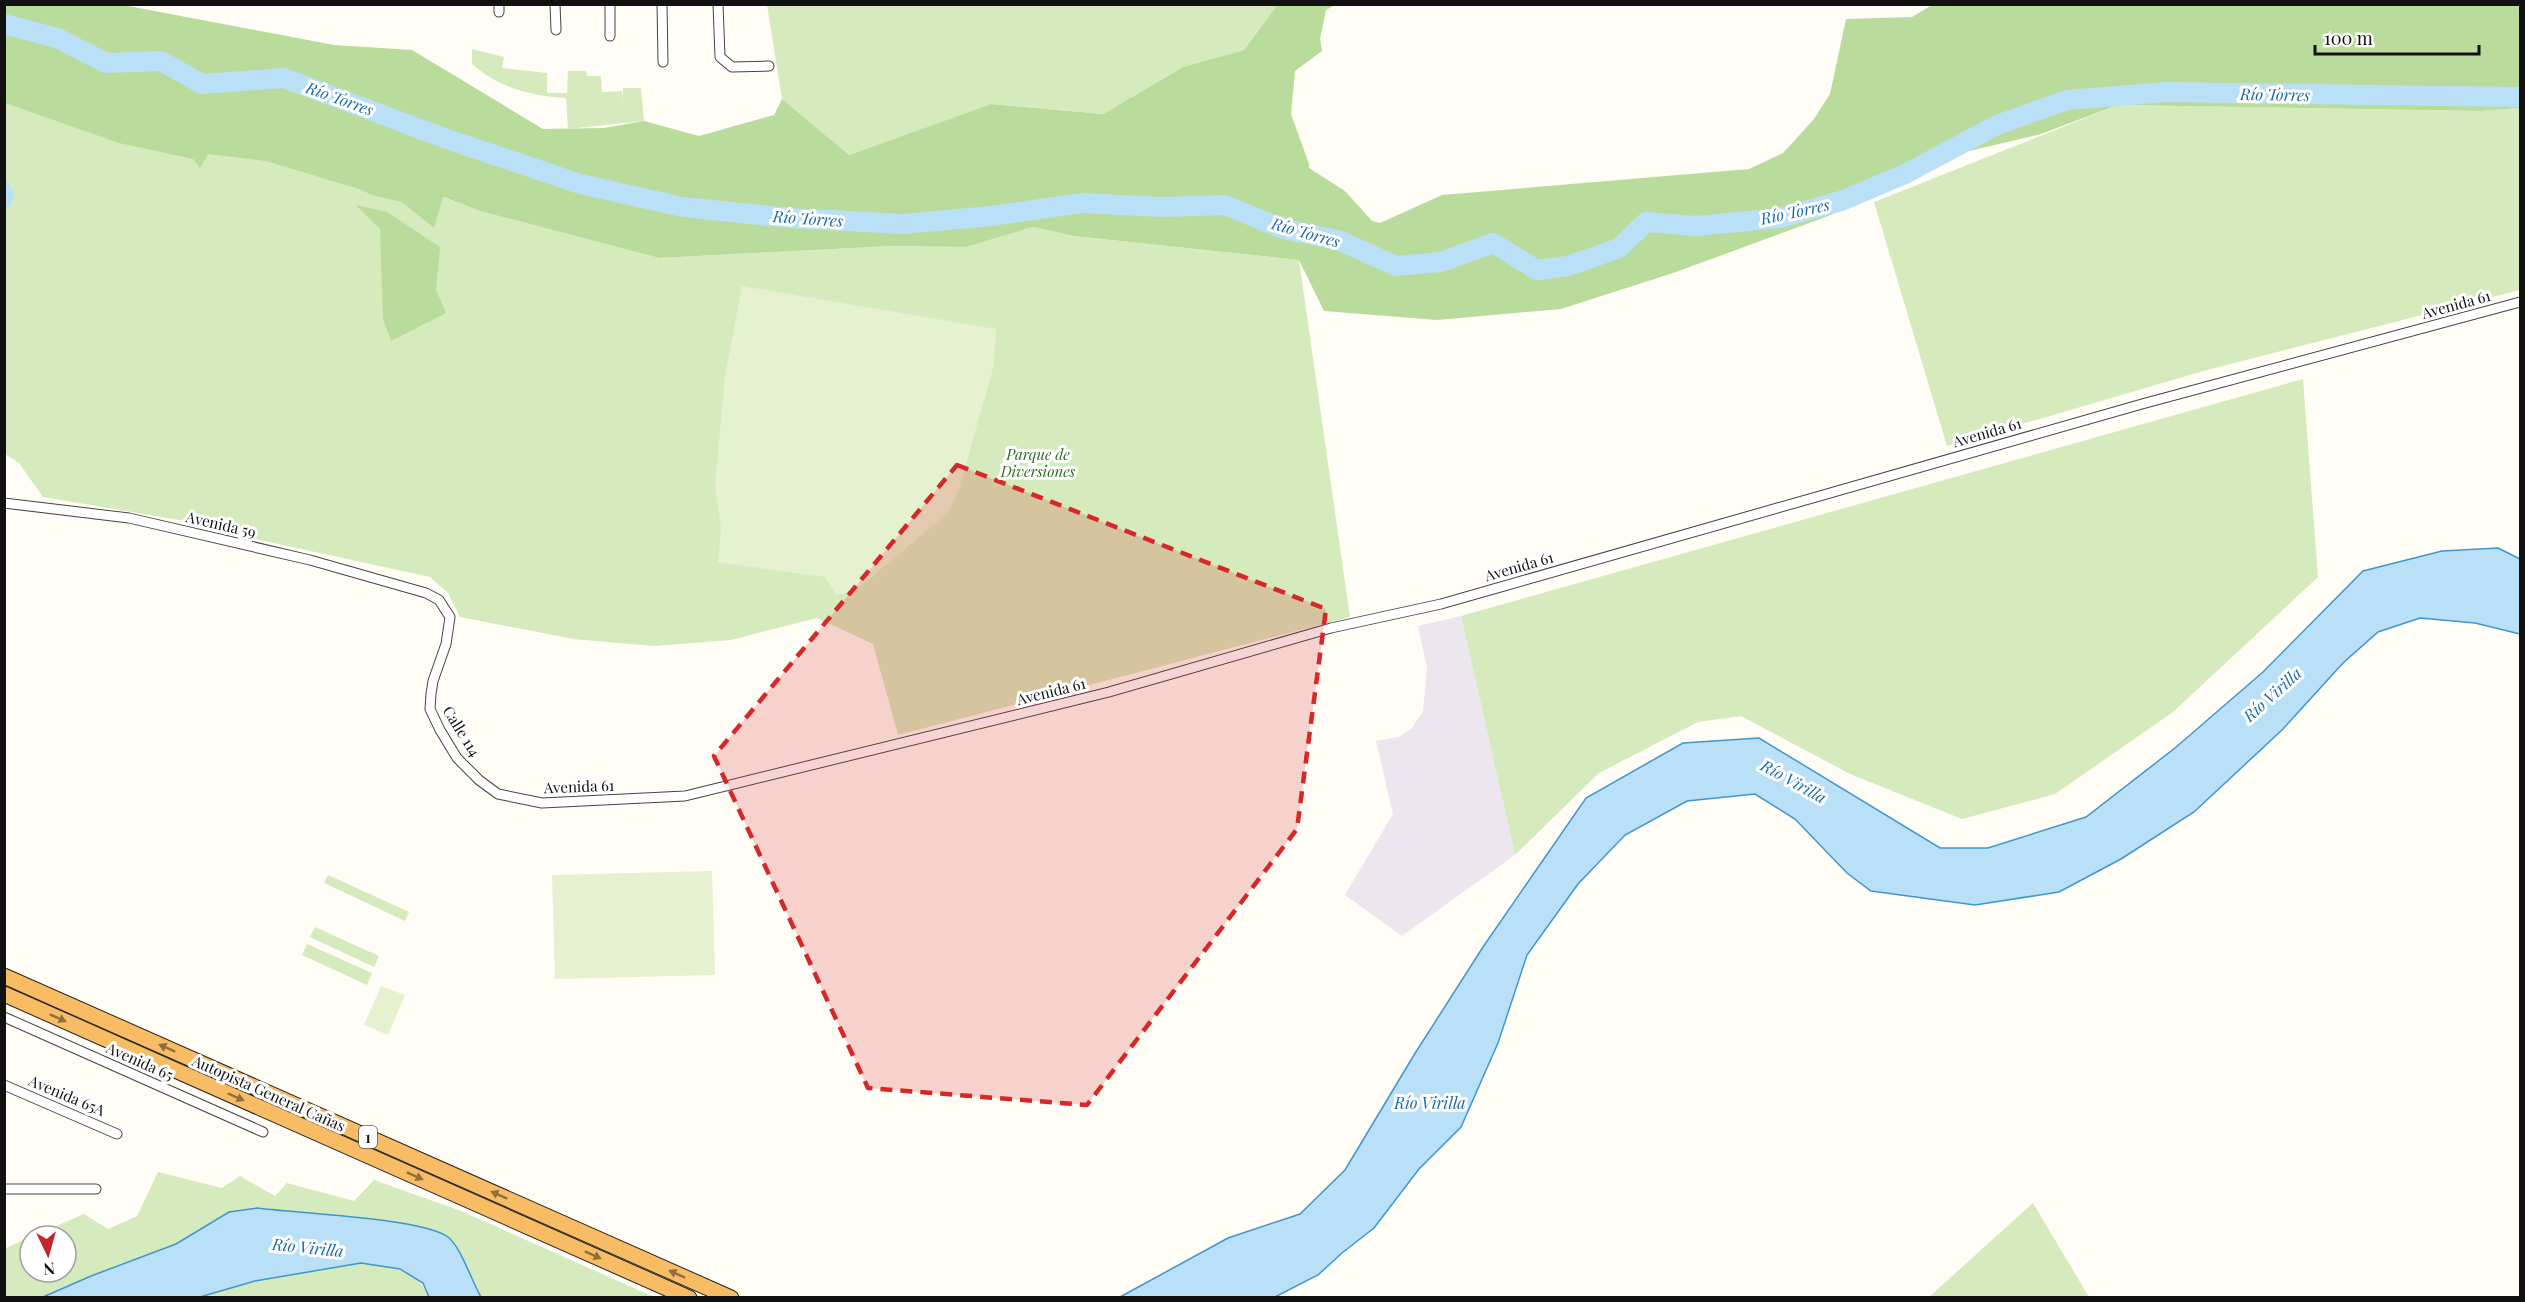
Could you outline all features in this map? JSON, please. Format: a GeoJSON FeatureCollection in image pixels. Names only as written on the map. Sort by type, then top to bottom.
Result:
{"type":"FeatureCollection","features":[{"type":"Feature","properties":{"kind":"highway","name":"Autopista General Cañas"},"geometry":{"type":"LineString","coordinates":[[4,976],[731,1298]]}},
{"type":"Feature","properties":{"kind":"highway","name":"Autopista General Cañas"},"geometry":{"type":"LineString","coordinates":[[4,994],[689,1298]]}},
{"type":"Feature","properties":{"kind":"street"},"geometry":{"type":"LineString","coordinates":[[555,4],[556,30]]}},
{"type":"Feature","properties":{"kind":"street"},"geometry":{"type":"LineString","coordinates":[[610,4],[610,36]]}},
{"type":"Feature","properties":{"kind":"street"},"geometry":{"type":"LineString","coordinates":[[662,4],[663,62]]}},
{"type":"Feature","properties":{"kind":"street"},"geometry":{"type":"LineString","coordinates":[[718,4],[720,57],[732,67],[769,66]]}},
{"type":"Feature","properties":{"kind":"street","name":"Avenida 61"},"geometry":{"type":"LineString","coordinates":[[516,799],[551,803],[685,796],[1098,695],[1331,628],[1441,604],[2142,404],[2520,302]]}},
{"type":"Feature","properties":{"kind":"street","name":"Avenida 59"},"geometry":{"type":"LineString","coordinates":[[4,503],[129,518],[310,561],[426,593]]}},
{"type":"Feature","properties":{"kind":"street","name":"Calle 114"},"geometry":{"type":"LineString","coordinates":[[426,593],[439,600],[450,618],[446,644],[433,681],[430,710],[457,758],[479,780],[498,794],[516,799]]}},
{"type":"Feature","properties":{"kind":"street","name":"Avenida 65"},"geometry":{"type":"LineString","coordinates":[[4,1017],[263,1132]]}},
{"type":"Feature","properties":{"kind":"street","name":"Avenida 65A"},"geometry":{"type":"LineString","coordinates":[[4,1085],[117,1134]]}},
{"type":"Feature","properties":{"kind":"street"},"geometry":{"type":"LineString","coordinates":[[4,1189],[96,1189]]}},
{"type":"Feature","properties":{"kind":"highlighted area"},"geometry":{"type":"Polygon","coordinates":[[[957,465],[1326,609],[1297,829],[1087,1105],[868,1088],[714,756],[957,465]]]}},
{"type":"Feature","properties":{"kind":"shaded area"},"geometry":{"type":"Polygon","coordinates":[[[1461,616],[1515,855],[1402,936],[1345,895],[1393,814],[1376,741],[1399,737],[1412,728],[1423,711],[1427,668],[1418,626],[1461,616]]]}},
{"type":"Feature","properties":{"kind":"green space"},"geometry":{"type":"Polygon","coordinates":[[[5,5],[123,5],[334,45],[412,50],[543,129],[604,128],[644,121],[699,136],[774,115],[782,99],[849,155],[991,104],[1103,114],[1183,67],[1244,50],[1276,5],[1335,5],[1326,10],[1320,39],[1322,51],[1295,71],[1291,114],[1309,168],[1345,191],[1372,221],[1380,223],[1442,195],[1749,169],[1783,153],[1814,119],[1830,94],[1846,19],[1912,17],[1932,5],[2520,5],[2520,108],[2480,111],[2118,105],[2041,134],[1965,152],[1831,215],[1676,272],[1561,309],[1437,320],[1324,311],[1299,260],[1074,236],[1033,227],[966,247],[891,246],[659,258],[480,211],[443,197],[434,228],[402,202],[372,195],[266,161],[208,154],[200,168],[193,159],[119,143],[5,103],[5,5]]]}},
{"type":"Feature","properties":{"kind":"green space"},"geometry":{"type":"Polygon","coordinates":[[[767,5],[1276,5],[1244,50],[1183,67],[1103,114],[991,104],[849,155],[782,99],[767,5]]]}},
{"type":"Feature","properties":{"kind":"green space"},"geometry":{"type":"Polygon","coordinates":[[[472,49],[504,57],[502,68],[547,73],[547,93],[567,93],[568,71],[586,71],[587,76],[601,76],[602,92],[622,91],[622,102],[623,88],[641,88],[644,121],[568,129],[566,98],[528,93],[504,85],[472,64],[472,49]]]}},
{"type":"Feature","properties":{"kind":"green space","name":"Parque de Diversiones"},"geometry":{"type":"Polygon","coordinates":[[[5,57],[401,182],[480,211],[659,258],[891,246],[966,247],[1033,227],[1074,236],[1299,260],[1350,617],[898,735],[873,644],[817,618],[731,640],[654,646],[573,639],[460,617],[448,593],[430,577],[251,538],[197,523],[43,497],[19,463],[5,454],[5,57]]]}},
{"type":"Feature","properties":{"kind":"green space"},"geometry":{"type":"Polygon","coordinates":[[[2118,105],[2480,111],[2520,108],[2520,290],[2207,370],[1947,446],[1874,202],[2118,105]]]}},
{"type":"Feature","properties":{"kind":"green space"},"geometry":{"type":"Polygon","coordinates":[[[356,205],[387,212],[440,247],[436,290],[446,313],[391,341],[383,319],[380,229],[356,205]]]}},
{"type":"Feature","properties":{"kind":"green space"},"geometry":{"type":"Polygon","coordinates":[[[742,286],[996,329],[994,365],[958,492],[948,513],[854,592],[836,595],[825,577],[718,562],[721,529],[715,487],[725,376],[742,286]]]}},
{"type":"Feature","properties":{"kind":"green space"},"geometry":{"type":"Polygon","coordinates":[[[2303,379],[2318,577],[2173,712],[2055,794],[1962,819],[1850,774],[1741,716],[1698,722],[1599,773],[1515,855],[1461,616],[2303,379]]]}},
{"type":"Feature","properties":{"kind":"green space"},"geometry":{"type":"Polygon","coordinates":[[[712,871],[715,975],[555,979],[552,875],[712,871]]]}},
{"type":"Feature","properties":{"kind":"green space"},"geometry":{"type":"Polygon","coordinates":[[[328,875],[409,912],[405,921],[324,883],[328,875]]]}},
{"type":"Feature","properties":{"kind":"green space"},"geometry":{"type":"Polygon","coordinates":[[[315,927],[379,956],[374,967],[310,937],[315,927]]]}},
{"type":"Feature","properties":{"kind":"green space"},"geometry":{"type":"Polygon","coordinates":[[[307,944],[372,973],[367,985],[302,955],[307,944]]]}},
{"type":"Feature","properties":{"kind":"green space"},"geometry":{"type":"Polygon","coordinates":[[[381,986],[405,995],[388,1035],[364,1025],[381,986]]]}},
{"type":"Feature","properties":{"kind":"green space"},"geometry":{"type":"Polygon","coordinates":[[[158,1172],[222,1188],[240,1176],[275,1196],[287,1183],[354,1201],[374,1180],[461,1211],[654,1297],[481,1297],[449,1238],[257,1208],[199,1229],[177,1244],[78,1282],[78,1224],[61,1224],[84,1214],[108,1229],[137,1216],[158,1172]]]}},
{"type":"Feature","properties":{"kind":"green space"},"geometry":{"type":"Polygon","coordinates":[[[2033,1203],[2089,1297],[1929,1297],[2033,1203]]]}},
{"type":"Feature","properties":{"kind":"green space"},"geometry":{"type":"Polygon","coordinates":[[[18,1243],[18,1284],[73,1284],[43,1297],[5,1297],[4,1249],[18,1243]]]}},
{"type":"Feature","properties":{"kind":"green space"},"geometry":{"type":"Polygon","coordinates":[[[361,1263],[392,1268],[409,1274],[424,1287],[429,1297],[200,1298],[255,1281],[361,1263]]]}},
{"type":"Feature","properties":{"kind":"water","name":"Río Virilla"},"geometry":{"type":"Polygon","coordinates":[[[2498,548],[2520,559],[2520,634],[2475,623],[2420,618],[2378,632],[2343,663],[2283,729],[2194,812],[2121,859],[2059,892],[1975,905],[1871,891],[1847,873],[1795,819],[1755,794],[1687,801],[1625,835],[1578,884],[1527,955],[1498,1043],[1461,1127],[1419,1169],[1374,1228],[1318,1275],[1275,1297],[1120,1297],[1228,1238],[1300,1214],[1345,1170],[1414,1055],[1483,947],[1586,798],[1683,743],[1759,738],[1940,848],[1988,848],[2086,817],[2175,748],[2263,672],[2363,571],[2442,551],[2498,548]]]}},
{"type":"Feature","properties":{"kind":"water","name":"Río Virilla"},"geometry":{"type":"Polygon","coordinates":[[[257,1208],[357,1217],[413,1225],[434,1231],[448,1237],[453,1242],[481,1297],[429,1297],[423,1283],[400,1269],[361,1263],[255,1281],[200,1297],[43,1297],[176,1244],[229,1212],[257,1208]]]}},
{"type":"Feature","properties":{"kind":"waterway","name":"Río Torres"},"geometry":{"type":"LineString","coordinates":[[4,24],[57,38],[106,63],[161,61],[202,84],[284,78],[444,138],[580,184],[683,207],[790,218],[903,224],[991,216],[1082,203],[1162,207],[1225,205],[1283,229],[1338,240],[1396,266],[1441,262],[1493,243],[1537,270],[1568,266],[1619,248],[1646,222],[1696,226],[1780,218],[1841,201],[1905,174],[1997,125],[2067,100],[2166,92],[2520,97]]}},
{"type":"Feature","properties":{"kind":"waterway"},"geometry":{"type":"LineString","coordinates":[[4,187],[8,196],[4,204]]}}]}
